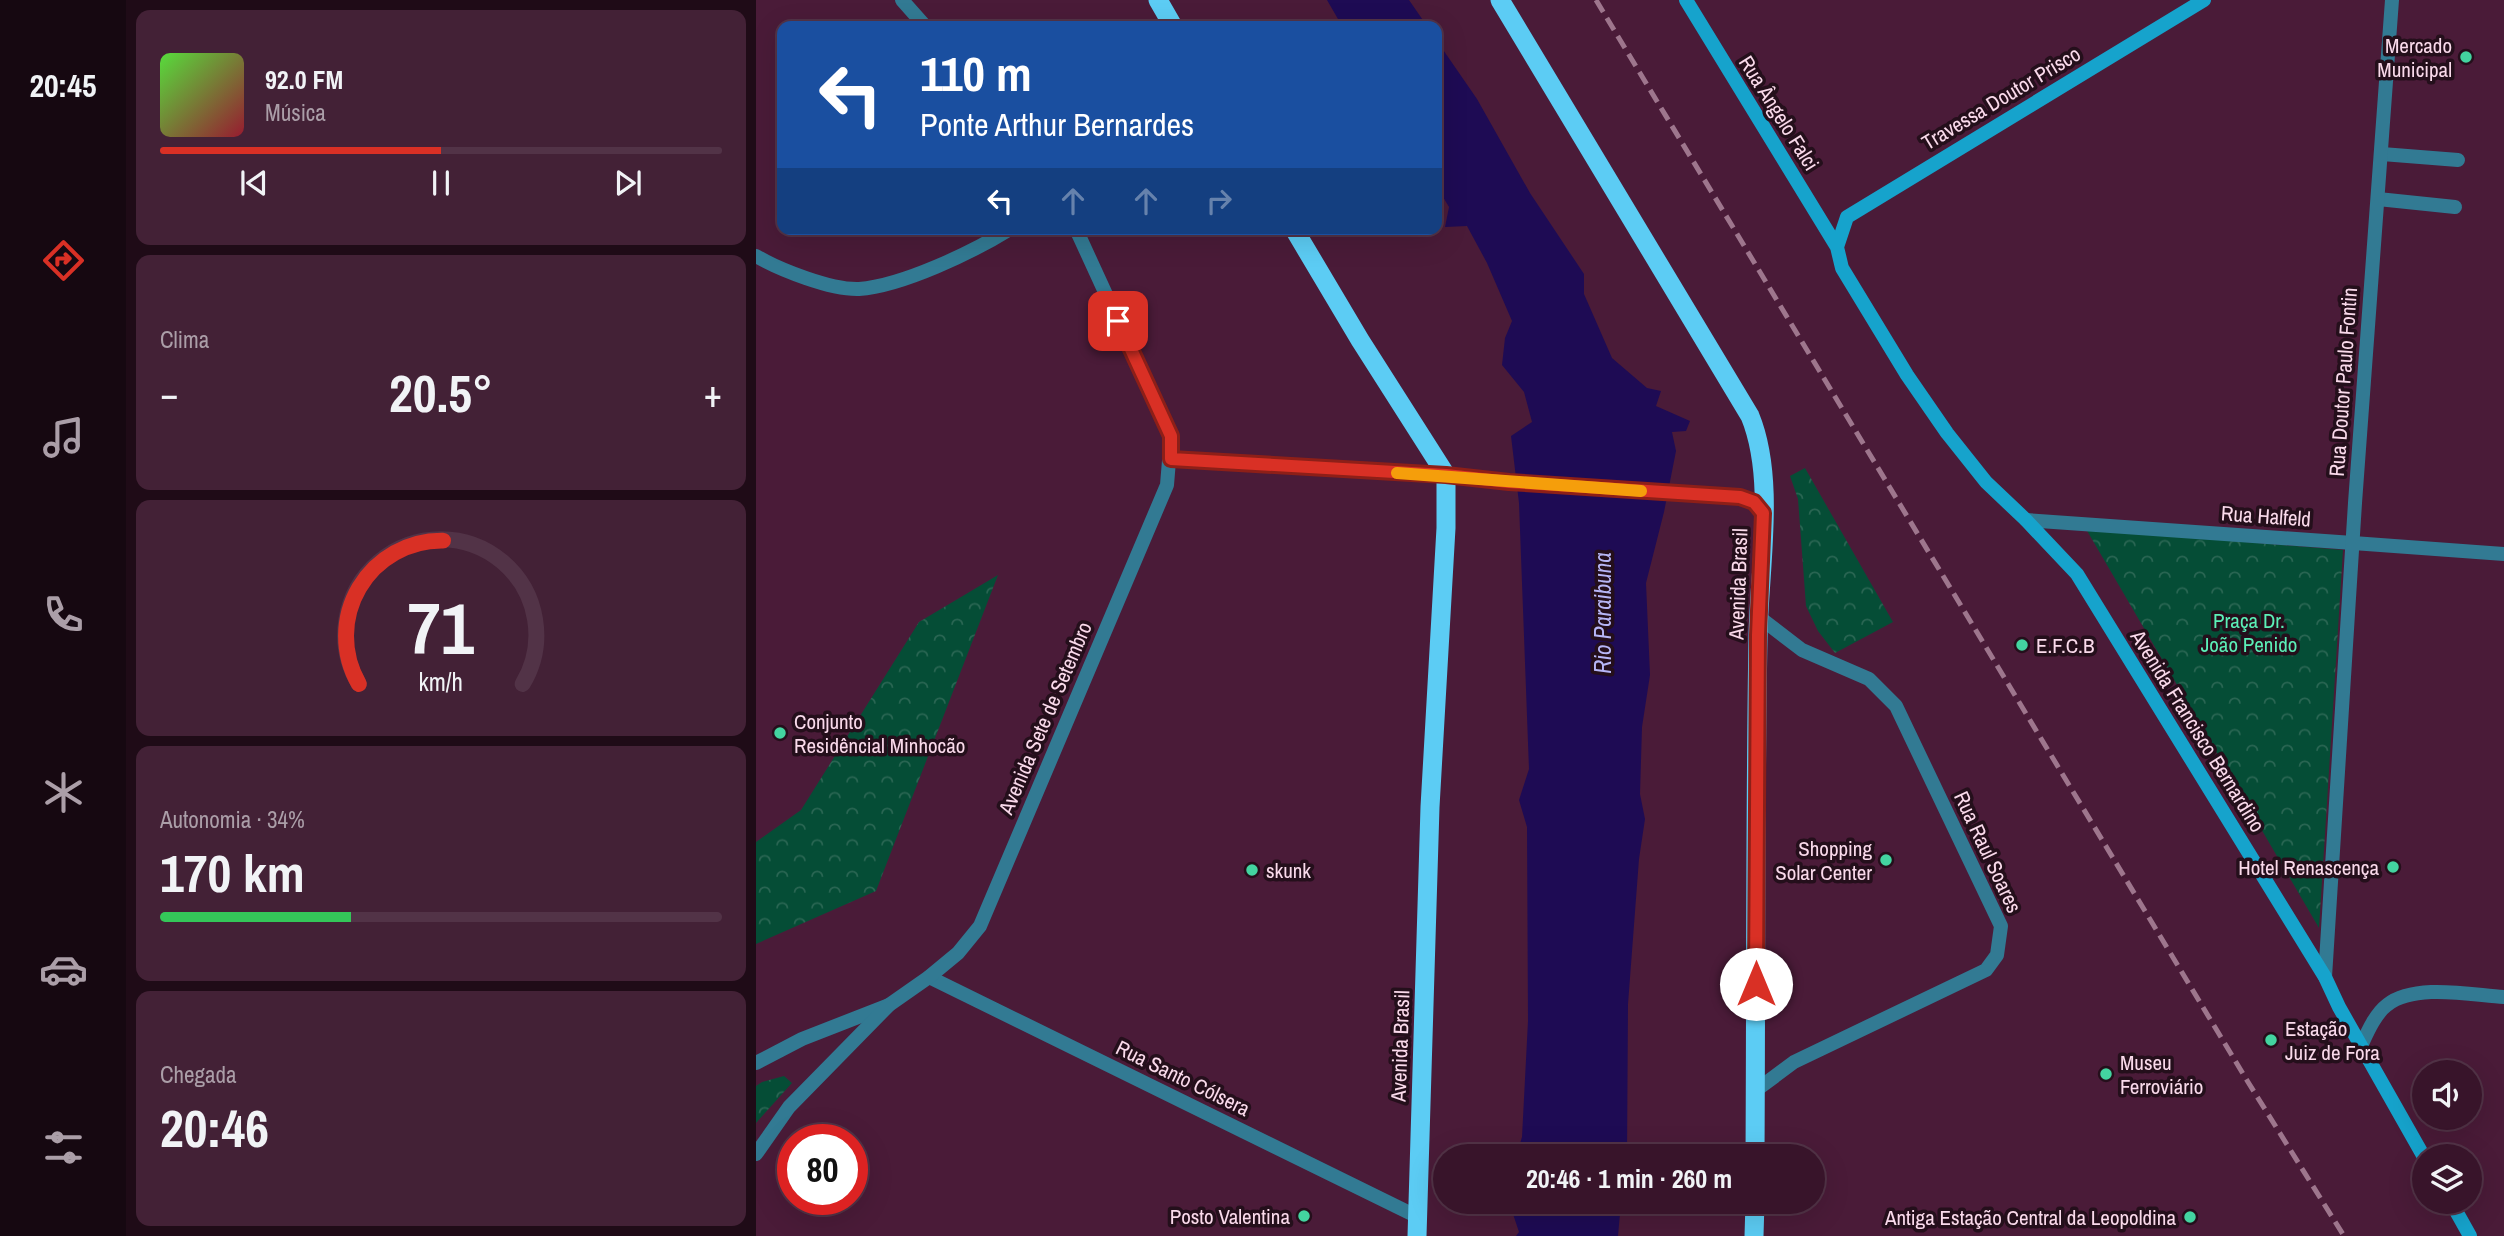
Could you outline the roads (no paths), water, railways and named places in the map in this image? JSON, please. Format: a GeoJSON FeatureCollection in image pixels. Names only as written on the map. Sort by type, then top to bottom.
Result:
{"type":"FeatureCollection","features":[{"type":"Feature","properties":{"kind":"highway"},"geometry":{"type":"LineString","coordinates":[[1158,0],[1170,21]]}},
{"type":"Feature","properties":{"kind":"highway","name":"Avenida Brasil"},"geometry":{"type":"LineString","coordinates":[[1500,0],[1750,416],[1759,438],[1763,465],[1763,513],[1759,617],[1755,1144]]}},
{"type":"Feature","properties":{"kind":"highway"},"geometry":{"type":"LineString","coordinates":[[1298,235],[1360,340],[1446,475]]}},
{"type":"Feature","properties":{"kind":"highway","name":"Avenida Brasil"},"geometry":{"type":"LineString","coordinates":[[1418,1226],[1430,807],[1446,528],[1446,475]]}},
{"type":"Feature","properties":{"kind":"highway"},"geometry":{"type":"LineString","coordinates":[[1754,1236],[1755,1214]]}},
{"type":"Feature","properties":{"kind":"main road","name":"Rua Ângelo Falci"},"geometry":{"type":"LineString","coordinates":[[1686,0],[1838,247],[1842,268],[1907,375],[1947,433],[1986,482],[2026,520]]}},
{"type":"Feature","properties":{"kind":"main road","name":"Travessa Doutor Prisco"},"geometry":{"type":"LineString","coordinates":[[1838,247],[1847,217],[2204,0]]}},
{"type":"Feature","properties":{"kind":"main road","name":"Avenida Francisco Bernardino"},"geometry":{"type":"LineString","coordinates":[[2026,520],[2077,574],[2325,977],[2417,1144]]}},
{"type":"Feature","properties":{"kind":"main road"},"geometry":{"type":"LineString","coordinates":[[2458,1214],[2470,1236]]}},
{"type":"Feature","properties":{"kind":"street"},"geometry":{"type":"LineString","coordinates":[[902,0],[921,21]]}},
{"type":"Feature","properties":{"kind":"street","name":"Rua Doutor Paulo Fontin"},"geometry":{"type":"LineString","coordinates":[[2325,977],[2392,0]]}},
{"type":"Feature","properties":{"kind":"street"},"geometry":{"type":"LineString","coordinates":[[2382,154],[2458,160]]}},
{"type":"Feature","properties":{"kind":"street"},"geometry":{"type":"LineString","coordinates":[[2378,200],[2455,207]]}},
{"type":"Feature","properties":{"kind":"street"},"geometry":{"type":"LineString","coordinates":[[756,256],[831,287],[857,289],[882,286],[931,268],[998,235]]}},
{"type":"Feature","properties":{"kind":"street","name":"Avenida Sete de Setembro"},"geometry":{"type":"LineString","coordinates":[[756,1154],[789,1107],[889,1005],[958,953],[980,926],[1167,485],[1171,436],[1079,235]]}},
{"type":"Feature","properties":{"kind":"street"},"geometry":{"type":"LineString","coordinates":[[1171,459],[1446,475],[1509,482],[1740,497],[1754,502],[1763,513]]}},
{"type":"Feature","properties":{"kind":"street","name":"Rua Halfeld"},"geometry":{"type":"LineString","coordinates":[[2026,520],[2504,554]]}},
{"type":"Feature","properties":{"kind":"street","name":"Rua Raul Soares"},"geometry":{"type":"LineString","coordinates":[[1755,1091],[1794,1062],[1986,970],[1997,955],[2001,926],[1896,706],[1869,679],[1802,650],[1759,617]]}},
{"type":"Feature","properties":{"kind":"street","name":"Rua Santo Cólsera"},"geometry":{"type":"LineString","coordinates":[[929,977],[1418,1226]]}},
{"type":"Feature","properties":{"kind":"street"},"geometry":{"type":"LineString","coordinates":[[2361,1046],[2367,1032],[2386,1005],[2411,994],[2437,992],[2504,997]]}},
{"type":"Feature","properties":{"kind":"street"},"geometry":{"type":"LineString","coordinates":[[756,1063],[802,1039],[889,1005]]}},
{"type":"Feature","properties":{"kind":"water"},"geometry":{"type":"Polygon","coordinates":[[[1327,0],[1409,0],[1424,21],[1339,21],[1327,0]]]}},
{"type":"Feature","properties":{"kind":"water","name":"Rio Paraibuna"},"geometry":{"type":"Polygon","coordinates":[[[1442,48],[1477,99],[1530,193],[1584,274],[1584,294],[1612,358],[1647,388],[1661,391],[1656,406],[1690,421],[1686,431],[1672,432],[1676,451],[1646,583],[1650,675],[1642,727],[1640,794],[1645,819],[1639,859],[1628,1004],[1627,1144],[1520,1144],[1528,1021],[1527,827],[1519,800],[1529,769],[1519,503],[1511,436],[1532,422],[1524,392],[1502,365],[1505,338],[1512,321],[1487,263],[1467,226],[1445,227],[1449,207],[1442,195],[1442,48]]]}},
{"type":"Feature","properties":{"kind":"water"},"geometry":{"type":"Polygon","coordinates":[[[1513,1214],[1620,1214],[1618,1236],[1516,1236],[1519,1232],[1513,1214]]]}},
{"type":"Feature","properties":{"kind":"railway"},"geometry":{"type":"LineString","coordinates":[[1596,0],[2248,1082],[2344,1236]]}},
{"type":"Feature","properties":{"kind":"place","name":"Mercado Municipal"},"geometry":{"type":"Point","coordinates":[2466,57]}},
{"type":"Feature","properties":{"kind":"place","name":"E.F.C.B"},"geometry":{"type":"Point","coordinates":[2022,645]}},
{"type":"Feature","properties":{"kind":"place","name":"Conjunto Residêncial Minhocão"},"geometry":{"type":"Point","coordinates":[780,733]}},
{"type":"Feature","properties":{"kind":"place","name":"Shopping Solar Center"},"geometry":{"type":"Point","coordinates":[1886,860]}},
{"type":"Feature","properties":{"kind":"place","name":"Hotel Renascença"},"geometry":{"type":"Point","coordinates":[2393,867]}},
{"type":"Feature","properties":{"kind":"place","name":"skunk"},"geometry":{"type":"Point","coordinates":[1252,870]}},
{"type":"Feature","properties":{"kind":"place","name":"Estação Juiz de Fora"},"geometry":{"type":"Point","coordinates":[2271,1040]}},
{"type":"Feature","properties":{"kind":"place","name":"Museu Ferroviário"},"geometry":{"type":"Point","coordinates":[2106,1074]}},
{"type":"Feature","properties":{"kind":"place","name":"Posto Valentina"},"geometry":{"type":"Point","coordinates":[1304,1216]}},
{"type":"Feature","properties":{"kind":"place","name":"Antiga Estação Central da Leopoldina"},"geometry":{"type":"Point","coordinates":[2190,1217]}},
{"type":"Feature","properties":{"kind":"park label","name":"Praça Dr. João Penido"},"geometry":{"type":"Point","coordinates":[2249,632]}}]}
